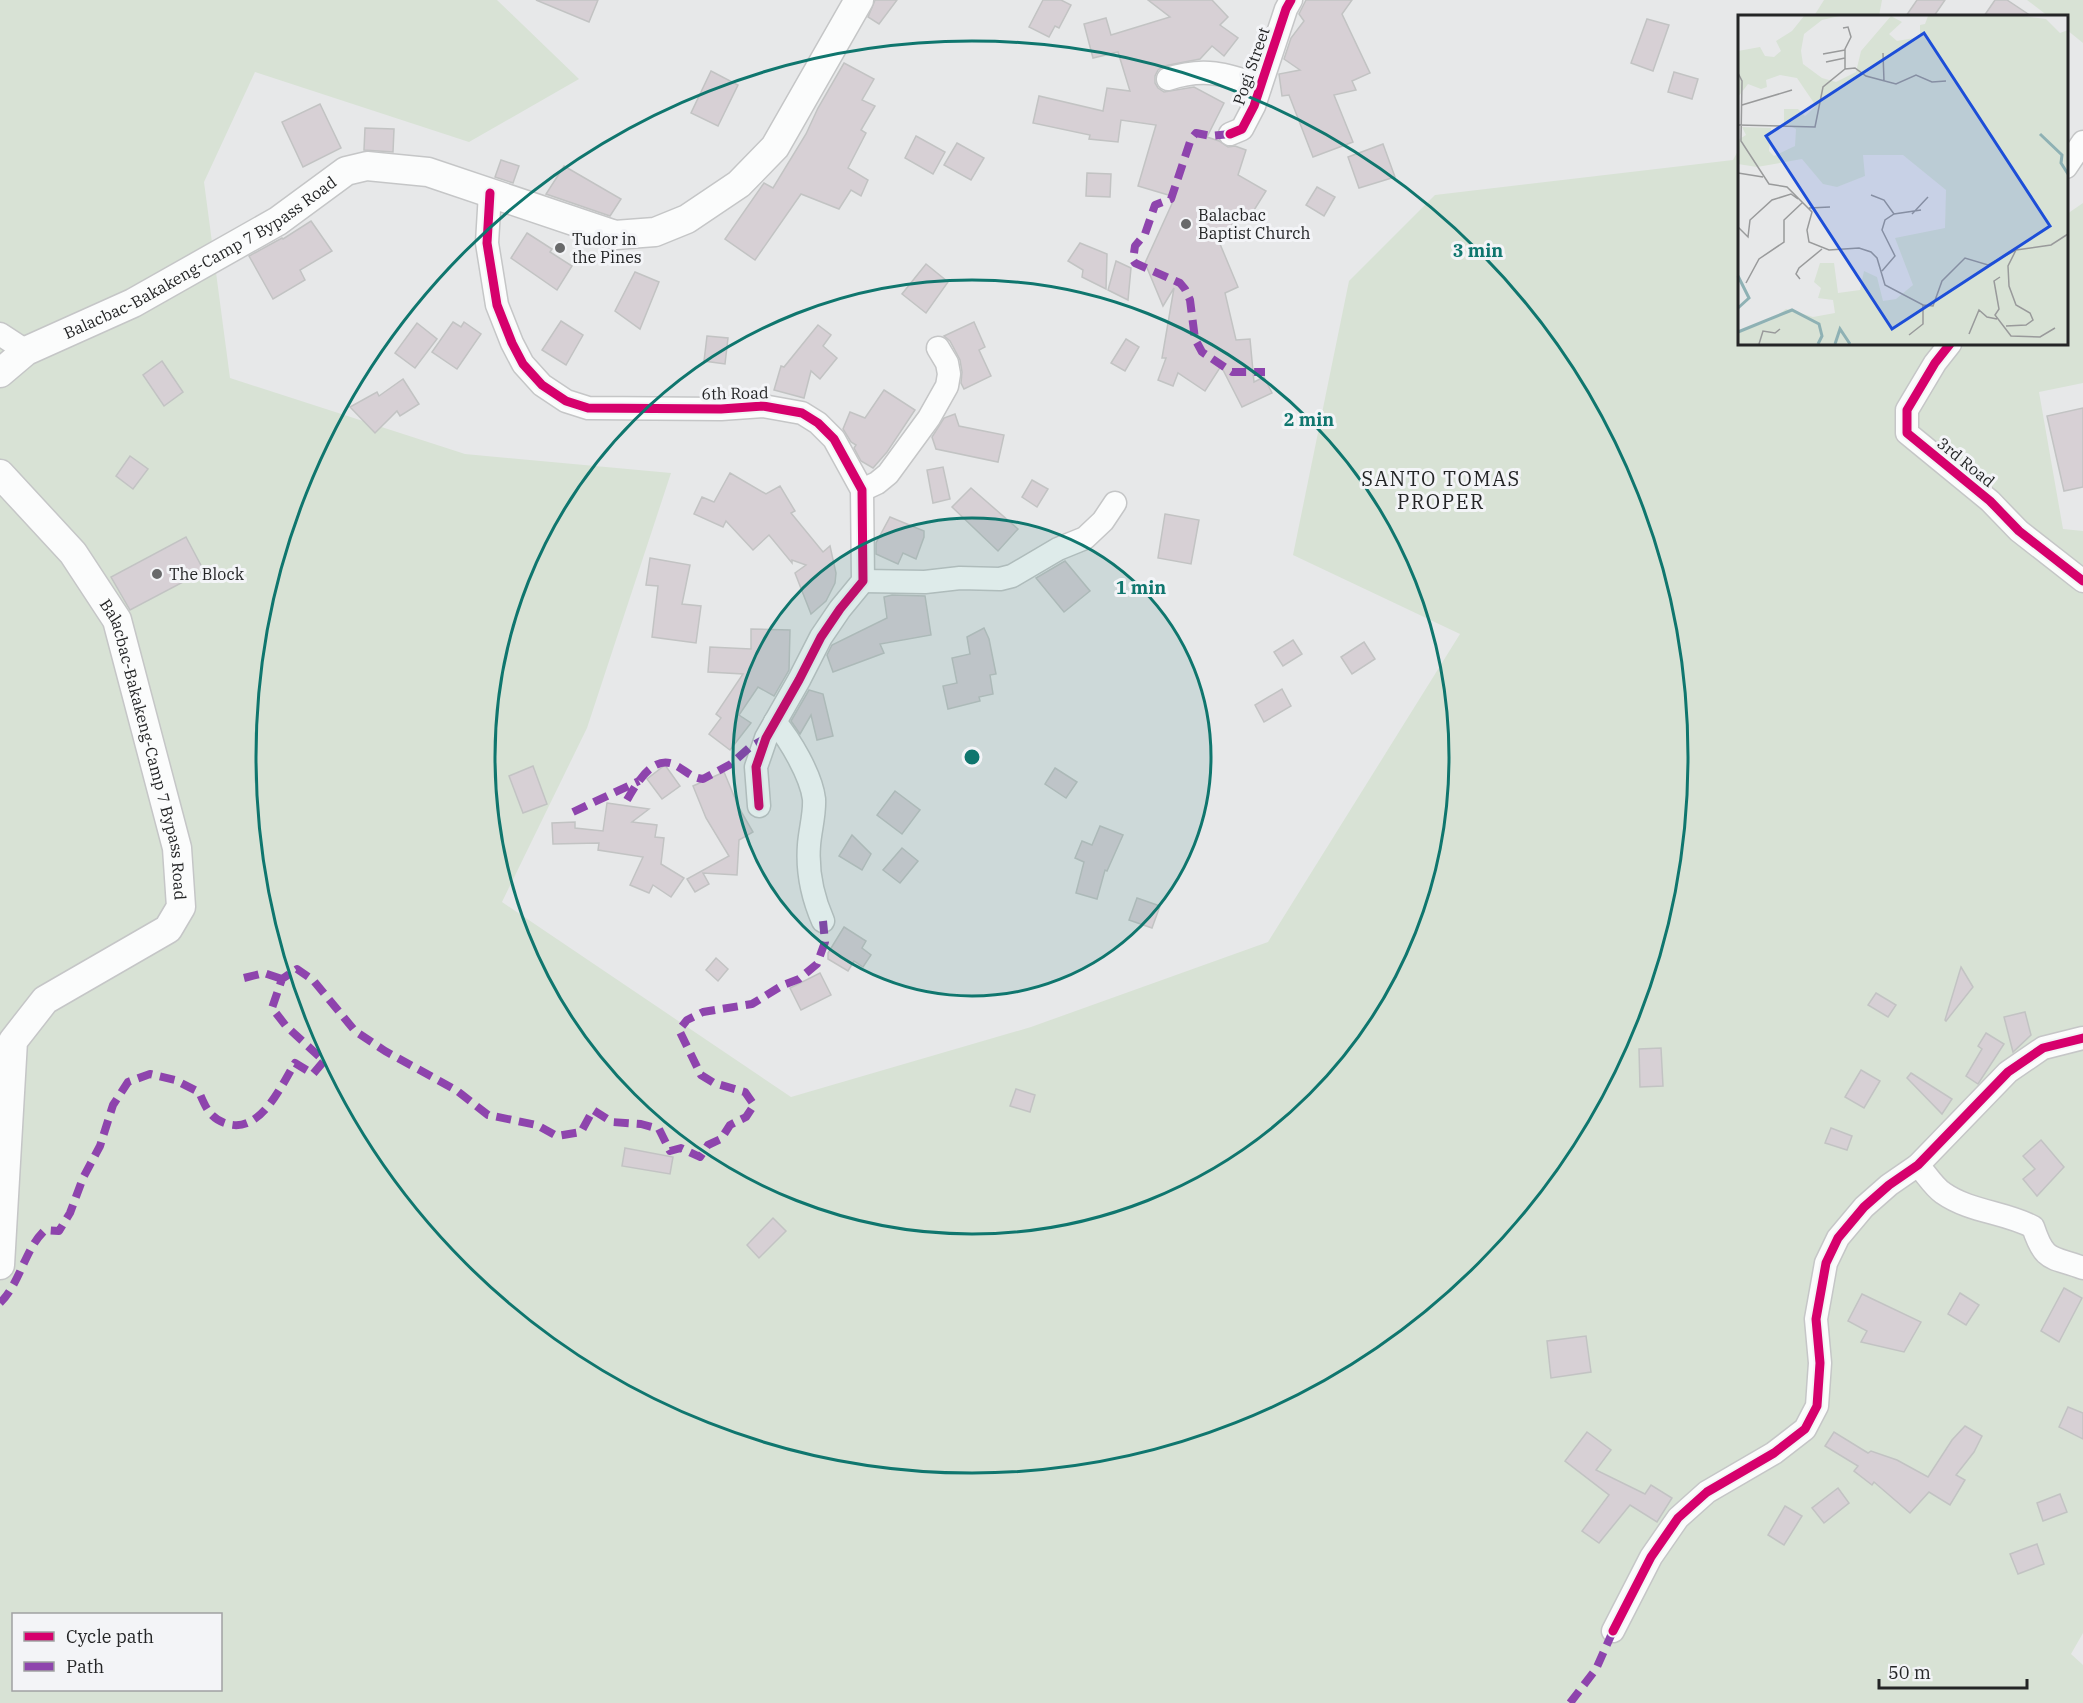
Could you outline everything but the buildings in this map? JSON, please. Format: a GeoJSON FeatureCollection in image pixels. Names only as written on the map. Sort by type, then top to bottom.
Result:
{"type":"FeatureCollection","features":[{"type":"Feature","properties":{"kind":"main road","name":"Balacbac-Bakakeng-Camp 7 Bypass Road"},"geometry":{"type":"LineString","coordinates":[[0,373],[26,351],[133,303],[278,221],[346,171],[367,166],[428,172],[615,235],[655,232],[687,219],[739,184],[775,147],[859,0]]}},
{"type":"Feature","properties":{"kind":"main road","name":"Balacbac-Bakakeng-Camp 7 Bypass Road"},"geometry":{"type":"LineString","coordinates":[[0,474],[73,553],[117,620],[177,848],[181,907],[168,929],[45,1000],[12,1041],[0,1264]]}},
{"type":"Feature","properties":{"kind":"street","name":"Pogi Street"},"geometry":{"type":"LineString","coordinates":[[1230,134],[1242,129],[1247,122],[1291,0]]}},
{"type":"Feature","properties":{"kind":"street"},"geometry":{"type":"LineString","coordinates":[[1168,79],[1179,75],[1209,71],[1260,86]]}},
{"type":"Feature","properties":{"kind":"street"},"geometry":{"type":"LineString","coordinates":[[2068,165],[2083,142]]}},
{"type":"Feature","properties":{"kind":"street","name":"6th Road"},"geometry":{"type":"LineString","coordinates":[[490,193],[487,243],[497,305],[523,364],[542,385],[566,401],[588,408],[721,409],[763,406],[802,413],[818,423],[834,439],[862,490],[864,581]]}},
{"type":"Feature","properties":{"kind":"street"},"geometry":{"type":"LineString","coordinates":[[0,334],[26,351]]}},
{"type":"Feature","properties":{"kind":"street","name":"3rd Road"},"geometry":{"type":"LineString","coordinates":[[1949,345],[1935,363],[1907,410],[1907,433],[1990,501],[2019,531],[2083,581]]}},
{"type":"Feature","properties":{"kind":"street"},"geometry":{"type":"LineString","coordinates":[[862,490],[877,483],[895,465],[940,401],[947,386],[949,374],[947,363],[938,348]]}},
{"type":"Feature","properties":{"kind":"street"},"geometry":{"type":"LineString","coordinates":[[759,806],[756,767],[766,738],[821,638],[840,609],[864,581],[926,582],[960,578],[1000,579],[1012,576],[1058,549],[1085,538],[1103,521],[1115,503]]}},
{"type":"Feature","properties":{"kind":"street"},"geometry":{"type":"LineString","coordinates":[[775,722],[786,735],[810,782],[814,800],[809,848],[813,897],[822,921]]}},
{"type":"Feature","properties":{"kind":"street"},"geometry":{"type":"LineString","coordinates":[[1613,1631],[1651,1557],[1678,1518],[1707,1492],[1774,1453],[1806,1429],[1817,1406],[1820,1363],[1816,1319],[1827,1263],[1838,1238],[1864,1207],[1889,1185],[1918,1165],[2008,1072],[2043,1048],[2083,1038]]}},
{"type":"Feature","properties":{"kind":"street"},"geometry":{"type":"LineString","coordinates":[[1918,1165],[1942,1193],[1979,1210],[2018,1219],[2033,1227],[2040,1246],[2052,1258],[2083,1268]]}},
{"type":"Feature","properties":{"kind":"shaded area"},"geometry":{"type":"Polygon","coordinates":[[[0,0],[497,0],[579,79],[469,142],[255,72],[204,182],[230,378],[465,454],[671,473],[587,728],[502,902],[791,1097],[1031,1027],[1268,942],[1460,634],[1293,555],[1349,281],[1435,195],[1733,160],[1738,151],[1738,345],[2068,345],[2068,213],[2083,203],[2083,383],[2039,392],[2063,529],[2083,531],[2083,1633],[2071,1654],[2083,1665],[2083,1703],[0,1703],[0,0]]]}},
{"type":"Feature","properties":{"kind":"shaded area"},"geometry":{"type":"Polygon","coordinates":[[[1824,0],[1882,0],[1879,15],[1815,15],[1824,0]]]}},
{"type":"Feature","properties":{"kind":"shaded area"},"geometry":{"type":"Polygon","coordinates":[[[2027,0],[2083,0],[2083,43],[2068,31],[2068,15],[2047,15],[2027,0]]]}},
{"type":"Feature","properties":{"kind":"marked path"},"geometry":{"type":"LineString","coordinates":[[1230,134],[1211,136],[1196,133],[1191,139],[1171,199],[1155,205],[1145,234],[1135,246],[1133,260],[1135,263],[1180,283],[1185,289],[1190,300],[1195,339],[1202,352],[1232,372],[1265,372]]}},
{"type":"Feature","properties":{"kind":"marked path"},"geometry":{"type":"LineString","coordinates":[[627,800],[641,778],[654,766],[669,763],[692,776],[703,779],[731,764],[750,747],[766,738]]}},
{"type":"Feature","properties":{"kind":"marked path"},"geometry":{"type":"LineString","coordinates":[[573,812],[639,781]]}},
{"type":"Feature","properties":{"kind":"marked path"},"geometry":{"type":"LineString","coordinates":[[0,1303],[13,1286],[38,1238],[45,1230],[59,1231],[70,1213],[83,1178],[100,1146],[113,1105],[128,1082],[150,1074],[175,1080],[199,1092],[207,1108],[217,1119],[228,1124],[240,1125],[250,1122],[269,1106],[295,1063],[313,1074],[324,1061],[286,1026],[272,1008],[282,979],[297,969],[313,980],[355,1031],[385,1051],[456,1090],[488,1115],[537,1125],[557,1136],[581,1132],[593,1110],[612,1122],[641,1124],[659,1129],[670,1151],[681,1148],[700,1157],[708,1145],[721,1139],[730,1125],[746,1117],[754,1105],[745,1092],[714,1083],[701,1075],[679,1030],[687,1020],[703,1012],[752,1004],[783,985],[799,979],[817,964],[825,942],[823,921]]}},
{"type":"Feature","properties":{"kind":"marked path"},"geometry":{"type":"LineString","coordinates":[[244,978],[264,973],[282,979]]}},
{"type":"Feature","properties":{"kind":"marked path"},"geometry":{"type":"LineString","coordinates":[[1570,1703],[1596,1669],[1613,1631]]}},
{"type":"Feature","properties":{"kind":"cycle path"},"geometry":{"type":"LineString","coordinates":[[1230,134],[1242,129],[1254,106],[1291,0]]}},
{"type":"Feature","properties":{"kind":"cycle path"},"geometry":{"type":"LineString","coordinates":[[490,193],[487,243],[497,305],[523,364],[542,385],[566,401],[588,408],[721,409],[763,406],[802,413],[818,423],[834,439],[862,490],[863,581],[821,637],[766,738],[756,767],[759,806]]}},
{"type":"Feature","properties":{"kind":"cycle path"},"geometry":{"type":"LineString","coordinates":[[1949,345],[1935,363],[1907,410],[1907,433],[1990,501],[2019,531],[2083,581]]}},
{"type":"Feature","properties":{"kind":"cycle path"},"geometry":{"type":"LineString","coordinates":[[1613,1631],[1651,1557],[1678,1518],[1707,1492],[1774,1453],[1805,1429],[1817,1406],[1820,1363],[1816,1319],[1826,1263],[1838,1238],[1864,1207],[1889,1185],[1918,1165],[2008,1072],[2043,1048],[2083,1038]]}},
{"type":"Feature","properties":{"kind":"place","name":"Balacbac Baptist Church"},"geometry":{"type":"Point","coordinates":[1186,224]}},
{"type":"Feature","properties":{"kind":"place","name":"Tudor in the Pines"},"geometry":{"type":"Point","coordinates":[560,248]}},
{"type":"Feature","properties":{"kind":"place","name":"The Block"},"geometry":{"type":"Point","coordinates":[157,574]}},
{"type":"Feature","properties":{"kind":"district","name":"SANTO TOMAS PROPER"},"geometry":{"type":"Point","coordinates":[1441,490]}}]}
